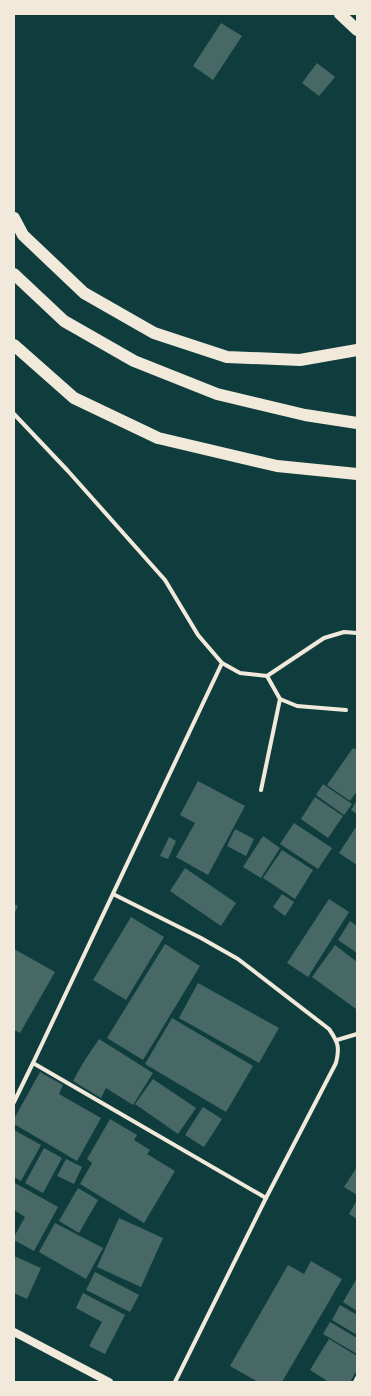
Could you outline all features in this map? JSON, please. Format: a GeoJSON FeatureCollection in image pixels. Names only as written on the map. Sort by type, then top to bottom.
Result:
{"type":"FeatureCollection","features":[{"type":"Feature","properties":{"kind":"highway"},"geometry":{"type":"LineString","coordinates":[[340,14],[357,30]]}},
{"type":"Feature","properties":{"kind":"highway"},"geometry":{"type":"LineString","coordinates":[[14,218],[23,235],[84,293],[154,333],[227,357],[300,360],[357,350]]}},
{"type":"Feature","properties":{"kind":"highway"},"geometry":{"type":"LineString","coordinates":[[14,274],[64,321],[134,361],[217,394],[305,414],[357,423]]}},
{"type":"Feature","properties":{"kind":"highway"},"geometry":{"type":"LineString","coordinates":[[14,344],[74,398],[158,438],[276,466],[357,474]]}},
{"type":"Feature","properties":{"kind":"main road"},"geometry":{"type":"LineString","coordinates":[[14,1332],[109,1382]]}},
{"type":"Feature","properties":{"kind":"street"},"geometry":{"type":"LineString","coordinates":[[14,414],[68,471],[165,580],[198,635],[222,664],[240,673],[267,676],[324,638],[344,632],[357,632]]}},
{"type":"Feature","properties":{"kind":"street"},"geometry":{"type":"LineString","coordinates":[[14,1102],[222,664]]}},
{"type":"Feature","properties":{"kind":"street"},"geometry":{"type":"LineString","coordinates":[[267,676],[280,699],[297,706],[346,710]]}},
{"type":"Feature","properties":{"kind":"street"},"geometry":{"type":"LineString","coordinates":[[261,790],[280,699]]}},
{"type":"Feature","properties":{"kind":"street"},"geometry":{"type":"LineString","coordinates":[[113,894],[201,938],[238,959],[329,1029],[336,1040],[339,1052],[336,1063],[266,1198],[175,1382]]}},
{"type":"Feature","properties":{"kind":"street"},"geometry":{"type":"LineString","coordinates":[[336,1040],[357,1034]]}},
{"type":"Feature","properties":{"kind":"street"},"geometry":{"type":"LineString","coordinates":[[33,1063],[266,1198]]}},
{"type":"Feature","properties":{"kind":"street"},"geometry":{"type":"LineString","coordinates":[[355,1382],[357,1378]]}},
{"type":"Feature","properties":{"kind":"building"},"geometry":{"type":"Polygon","coordinates":[[[221,23],[242,36],[213,80],[193,66],[221,23]]]}},
{"type":"Feature","properties":{"kind":"building"},"geometry":{"type":"Polygon","coordinates":[[[317,63],[335,77],[319,96],[302,83],[317,63]]]}},
{"type":"Feature","properties":{"kind":"building"},"geometry":{"type":"Polygon","coordinates":[[[353,748],[357,750],[357,791],[350,801],[327,785],[353,748]]]}},
{"type":"Feature","properties":{"kind":"building"},"geometry":{"type":"Polygon","coordinates":[[[198,781],[245,806],[208,875],[176,857],[195,823],[180,815],[198,781]]]}},
{"type":"Feature","properties":{"kind":"building"},"geometry":{"type":"Polygon","coordinates":[[[323,784],[352,804],[344,815],[316,795],[323,784]]]}},
{"type":"Feature","properties":{"kind":"building"},"geometry":{"type":"Polygon","coordinates":[[[315,797],[343,816],[328,838],[301,819],[315,797]]]}},
{"type":"Feature","properties":{"kind":"building"},"geometry":{"type":"Polygon","coordinates":[[[357,800],[357,814],[351,810],[357,800]]]}},
{"type":"Feature","properties":{"kind":"building"},"geometry":{"type":"Polygon","coordinates":[[[294,823],[332,848],[318,869],[280,844],[294,823]]]}},
{"type":"Feature","properties":{"kind":"building"},"geometry":{"type":"Polygon","coordinates":[[[357,827],[357,865],[339,853],[357,827]]]}},
{"type":"Feature","properties":{"kind":"building"},"geometry":{"type":"Polygon","coordinates":[[[235,829],[254,839],[246,856],[227,846],[235,829]]]}},
{"type":"Feature","properties":{"kind":"building"},"geometry":{"type":"Polygon","coordinates":[[[263,836],[280,848],[261,878],[243,867],[263,836]]]}},
{"type":"Feature","properties":{"kind":"building"},"geometry":{"type":"Polygon","coordinates":[[[169,837],[176,841],[168,859],[160,856],[169,837]]]}},
{"type":"Feature","properties":{"kind":"building"},"geometry":{"type":"Polygon","coordinates":[[[282,850],[313,870],[295,899],[263,878],[282,850]]]}},
{"type":"Feature","properties":{"kind":"building"},"geometry":{"type":"Polygon","coordinates":[[[185,868],[236,903],[221,926],[170,891],[185,868]]]}},
{"type":"Feature","properties":{"kind":"building"},"geometry":{"type":"Polygon","coordinates":[[[282,894],[294,902],[285,916],[273,907],[282,894]]]}},
{"type":"Feature","properties":{"kind":"building"},"geometry":{"type":"Polygon","coordinates":[[[329,899],[349,912],[308,977],[287,963],[329,899]]]}},
{"type":"Feature","properties":{"kind":"building"},"geometry":{"type":"Polygon","coordinates":[[[14,904],[18,906],[14,914],[14,904]]]}},
{"type":"Feature","properties":{"kind":"building"},"geometry":{"type":"Polygon","coordinates":[[[131,917],[164,937],[126,1000],[93,980],[131,917]]]}},
{"type":"Feature","properties":{"kind":"building"},"geometry":{"type":"Polygon","coordinates":[[[350,921],[357,926],[357,953],[338,940],[350,921]]]}},
{"type":"Feature","properties":{"kind":"building"},"geometry":{"type":"Polygon","coordinates":[[[165,944],[200,966],[143,1060],[107,1038],[165,944]]]}},
{"type":"Feature","properties":{"kind":"building"},"geometry":{"type":"Polygon","coordinates":[[[335,945],[357,962],[356,1009],[312,977],[335,945]]]}},
{"type":"Feature","properties":{"kind":"building"},"geometry":{"type":"Polygon","coordinates":[[[14,949],[55,972],[20,1033],[14,1030],[14,949]]]}},
{"type":"Feature","properties":{"kind":"building"},"geometry":{"type":"Polygon","coordinates":[[[198,983],[279,1028],[259,1063],[179,1018],[198,983]]]}},
{"type":"Feature","properties":{"kind":"building"},"geometry":{"type":"Polygon","coordinates":[[[172,1018],[253,1066],[226,1112],[145,1064],[172,1018]]]}},
{"type":"Feature","properties":{"kind":"building"},"geometry":{"type":"Polygon","coordinates":[[[99,1039],[153,1073],[133,1105],[106,1088],[101,1098],[73,1081],[99,1039]]]}},
{"type":"Feature","properties":{"kind":"building"},"geometry":{"type":"Polygon","coordinates":[[[40,1072],[63,1085],[59,1094],[101,1118],[77,1161],[14,1124],[14,1119],[40,1072]]]}},
{"type":"Feature","properties":{"kind":"building"},"geometry":{"type":"Polygon","coordinates":[[[153,1079],[196,1108],[178,1134],[135,1104],[153,1079]]]}},
{"type":"Feature","properties":{"kind":"building"},"geometry":{"type":"Polygon","coordinates":[[[203,1107],[222,1119],[204,1147],[185,1135],[203,1107]]]}},
{"type":"Feature","properties":{"kind":"building"},"geometry":{"type":"Polygon","coordinates":[[[110,1119],[137,1135],[134,1140],[150,1150],[147,1154],[175,1171],[144,1223],[80,1184],[92,1163],[87,1159],[110,1119]]]}},
{"type":"Feature","properties":{"kind":"building"},"geometry":{"type":"Polygon","coordinates":[[[14,1130],[41,1145],[21,1181],[14,1177],[14,1130]]]}},
{"type":"Feature","properties":{"kind":"building"},"geometry":{"type":"Polygon","coordinates":[[[44,1148],[62,1158],[43,1193],[25,1183],[44,1148]]]}},
{"type":"Feature","properties":{"kind":"building"},"geometry":{"type":"Polygon","coordinates":[[[66,1159],[82,1167],[74,1184],[57,1176],[66,1159]]]}},
{"type":"Feature","properties":{"kind":"building"},"geometry":{"type":"Polygon","coordinates":[[[357,1167],[357,1195],[344,1187],[357,1167]]]}},
{"type":"Feature","properties":{"kind":"building"},"geometry":{"type":"Polygon","coordinates":[[[15,1183],[58,1207],[34,1251],[14,1240],[14,1237],[25,1217],[14,1210],[15,1183]]]}},
{"type":"Feature","properties":{"kind":"building"},"geometry":{"type":"Polygon","coordinates":[[[78,1188],[98,1200],[79,1233],[59,1221],[78,1188]]]}},
{"type":"Feature","properties":{"kind":"building"},"geometry":{"type":"Polygon","coordinates":[[[357,1200],[357,1219],[349,1214],[357,1200]]]}},
{"type":"Feature","properties":{"kind":"building"},"geometry":{"type":"Polygon","coordinates":[[[119,1218],[163,1238],[141,1287],[97,1267],[119,1218]]]}},
{"type":"Feature","properties":{"kind":"building"},"geometry":{"type":"Polygon","coordinates":[[[55,1223],[103,1248],[86,1279],[39,1252],[55,1223]]]}},
{"type":"Feature","properties":{"kind":"building"},"geometry":{"type":"Polygon","coordinates":[[[14,1256],[41,1268],[27,1299],[14,1293],[14,1256]]]}},
{"type":"Feature","properties":{"kind":"building"},"geometry":{"type":"Polygon","coordinates":[[[311,1261],[342,1279],[282,1382],[258,1382],[230,1366],[288,1265],[304,1274],[311,1261]]]}},
{"type":"Feature","properties":{"kind":"building"},"geometry":{"type":"Polygon","coordinates":[[[95,1272],[139,1295],[130,1312],[86,1290],[95,1272]]]}},
{"type":"Feature","properties":{"kind":"building"},"geometry":{"type":"Polygon","coordinates":[[[357,1278],[357,1311],[343,1302],[357,1278]]]}},
{"type":"Feature","properties":{"kind":"building"},"geometry":{"type":"Polygon","coordinates":[[[83,1293],[125,1315],[105,1354],[89,1346],[102,1322],[76,1308],[83,1293]]]}},
{"type":"Feature","properties":{"kind":"building"},"geometry":{"type":"Polygon","coordinates":[[[340,1305],[357,1315],[357,1335],[332,1320],[340,1305]]]}},
{"type":"Feature","properties":{"kind":"building"},"geometry":{"type":"Polygon","coordinates":[[[330,1322],[357,1338],[357,1354],[323,1334],[330,1322]]]}},
{"type":"Feature","properties":{"kind":"building"},"geometry":{"type":"Polygon","coordinates":[[[329,1339],[357,1356],[357,1370],[350,1382],[324,1382],[326,1380],[310,1370],[329,1339]]]}}]}
